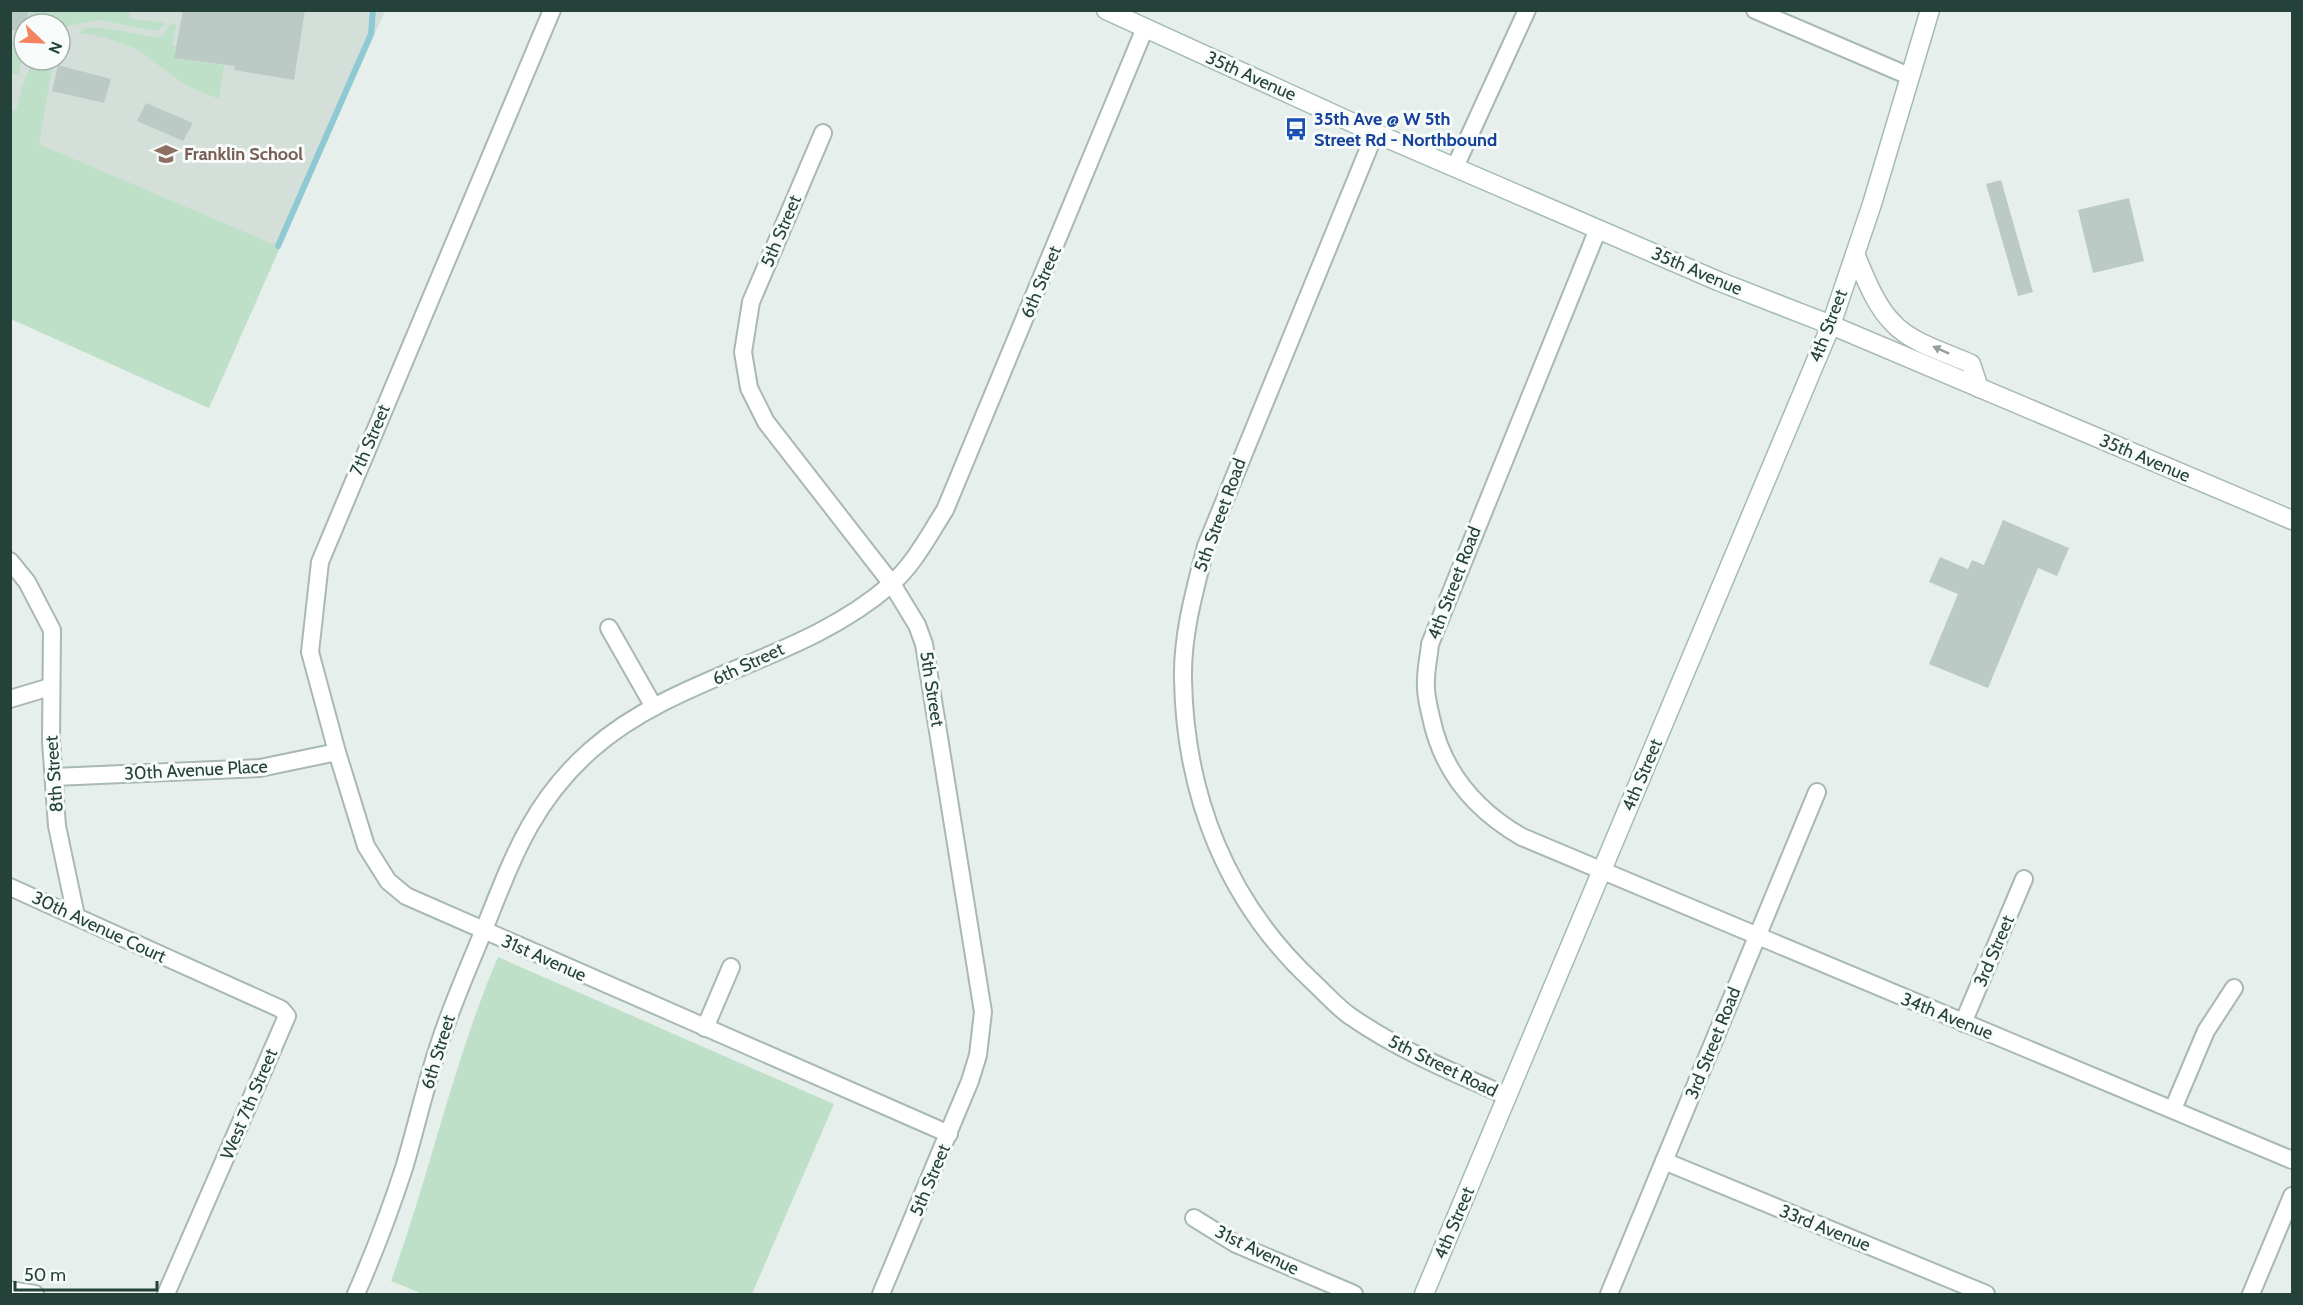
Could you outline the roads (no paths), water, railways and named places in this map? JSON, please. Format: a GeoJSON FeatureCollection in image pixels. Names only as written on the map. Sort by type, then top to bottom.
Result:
{"type":"FeatureCollection","features":[{"type":"Feature","properties":{"kind":"main road","name":"35th Avenue"},"geometry":{"type":"LineString","coordinates":[[1106,10],[1375,133],[1728,285],[1831,325],[2292,520]]}},
{"type":"Feature","properties":{"kind":"main road","name":"4th Street"},"geometry":{"type":"LineString","coordinates":[[1424,1294],[1831,325],[1856,252],[1930,10]]}},
{"type":"Feature","properties":{"kind":"main road"},"geometry":{"type":"LineString","coordinates":[[1856,252],[1870,287],[1892,323],[1905,334],[1971,364],[1979,388]]}},
{"type":"Feature","properties":{"kind":"street","name":"7th Street"},"geometry":{"type":"LineString","coordinates":[[388,881],[366,846],[310,652],[320,562],[552,10]]}},
{"type":"Feature","properties":{"kind":"street"},"geometry":{"type":"LineString","coordinates":[[1455,167],[1527,10]]}},
{"type":"Feature","properties":{"kind":"street"},"geometry":{"type":"LineString","coordinates":[[1755,10],[1909,76]]}},
{"type":"Feature","properties":{"kind":"street","name":"6th Street"},"geometry":{"type":"LineString","coordinates":[[356,1294],[379,1240],[404,1167],[437,1049],[483,931],[533,816],[563,777],[591,750],[618,729],[654,707],[825,628],[850,614],[892,584],[922,547],[945,510],[1145,28]]}},
{"type":"Feature","properties":{"kind":"street","name":"5th Street"},"geometry":{"type":"LineString","coordinates":[[823,133],[751,302],[743,352],[749,388],[766,422],[892,584],[917,625],[924,644],[983,1012],[978,1055],[949,1134],[881,1294]]}},
{"type":"Feature","properties":{"kind":"street","name":"5th Street Road"},"geometry":{"type":"LineString","coordinates":[[1375,133],[1206,546],[1189,613],[1183,677],[1190,760],[1207,824],[1221,857],[1263,928],[1283,954],[1358,1021],[1408,1053],[1507,1096]]}},
{"type":"Feature","properties":{"kind":"street","name":"4th Street Road"},"geometry":{"type":"LineString","coordinates":[[1598,229],[1436,625],[1430,644],[1425,682],[1436,743],[1451,771],[1477,804],[1502,826],[1522,837],[1601,871]]}},
{"type":"Feature","properties":{"kind":"street","name":"8th Street"},"geometry":{"type":"LineString","coordinates":[[10,561],[27,582],[52,630],[50,687],[57,826],[76,916]]}},
{"type":"Feature","properties":{"kind":"street"},"geometry":{"type":"LineString","coordinates":[[609,628],[654,707]]}},
{"type":"Feature","properties":{"kind":"street"},"geometry":{"type":"LineString","coordinates":[[10,699],[50,687]]}},
{"type":"Feature","properties":{"kind":"street","name":"30th Avenue Place"},"geometry":{"type":"LineString","coordinates":[[54,777],[260,768],[337,752]]}},
{"type":"Feature","properties":{"kind":"street","name":"3rd Street Road"},"geometry":{"type":"LineString","coordinates":[[1609,1294],[1816,792]]}},
{"type":"Feature","properties":{"kind":"street","name":"34th Avenue"},"geometry":{"type":"LineString","coordinates":[[1601,871],[2292,1160]]}},
{"type":"Feature","properties":{"kind":"street","name":"3rd Street"},"geometry":{"type":"LineString","coordinates":[[1963,1023],[2024,879]]}},
{"type":"Feature","properties":{"kind":"street","name":"31st Avenue"},"geometry":{"type":"LineString","coordinates":[[388,881],[406,896],[483,931],[949,1134]]}},
{"type":"Feature","properties":{"kind":"street","name":"30th Avenue Court"},"geometry":{"type":"LineString","coordinates":[[10,887],[187,968]]}},
{"type":"Feature","properties":{"kind":"street"},"geometry":{"type":"LineString","coordinates":[[705,1028],[731,967]]}},
{"type":"Feature","properties":{"kind":"street","name":"West 7th Street"},"geometry":{"type":"LineString","coordinates":[[166,1294],[287,1016],[281,1009],[187,968]]}},
{"type":"Feature","properties":{"kind":"street"},"geometry":{"type":"LineString","coordinates":[[2173,1109],[2206,1031],[2234,988]]}},
{"type":"Feature","properties":{"kind":"street","name":"33rd Avenue"},"geometry":{"type":"LineString","coordinates":[[1664,1161],[1986,1294]]}},
{"type":"Feature","properties":{"kind":"street"},"geometry":{"type":"LineString","coordinates":[[2251,1294],[2292,1196]]}},
{"type":"Feature","properties":{"kind":"street","name":"31st Avenue"},"geometry":{"type":"LineString","coordinates":[[1194,1218],[1236,1244],[1354,1294]]}},
{"type":"Feature","properties":{"kind":"street"},"geometry":{"type":"LineString","coordinates":[[10,1290],[34,1294]]}},
{"type":"Feature","properties":{"kind":"waterway"},"geometry":{"type":"LineString","coordinates":[[278,246],[371,34],[373,10]]}},
{"type":"Feature","properties":{"kind":"place","name":"35th Ave @ W 5th Street Rd - Northbound"},"geometry":{"type":"Point","coordinates":[1296,129]}},
{"type":"Feature","properties":{"kind":"place","name":"Franklin School"},"geometry":{"type":"Point","coordinates":[166,154]}}]}
